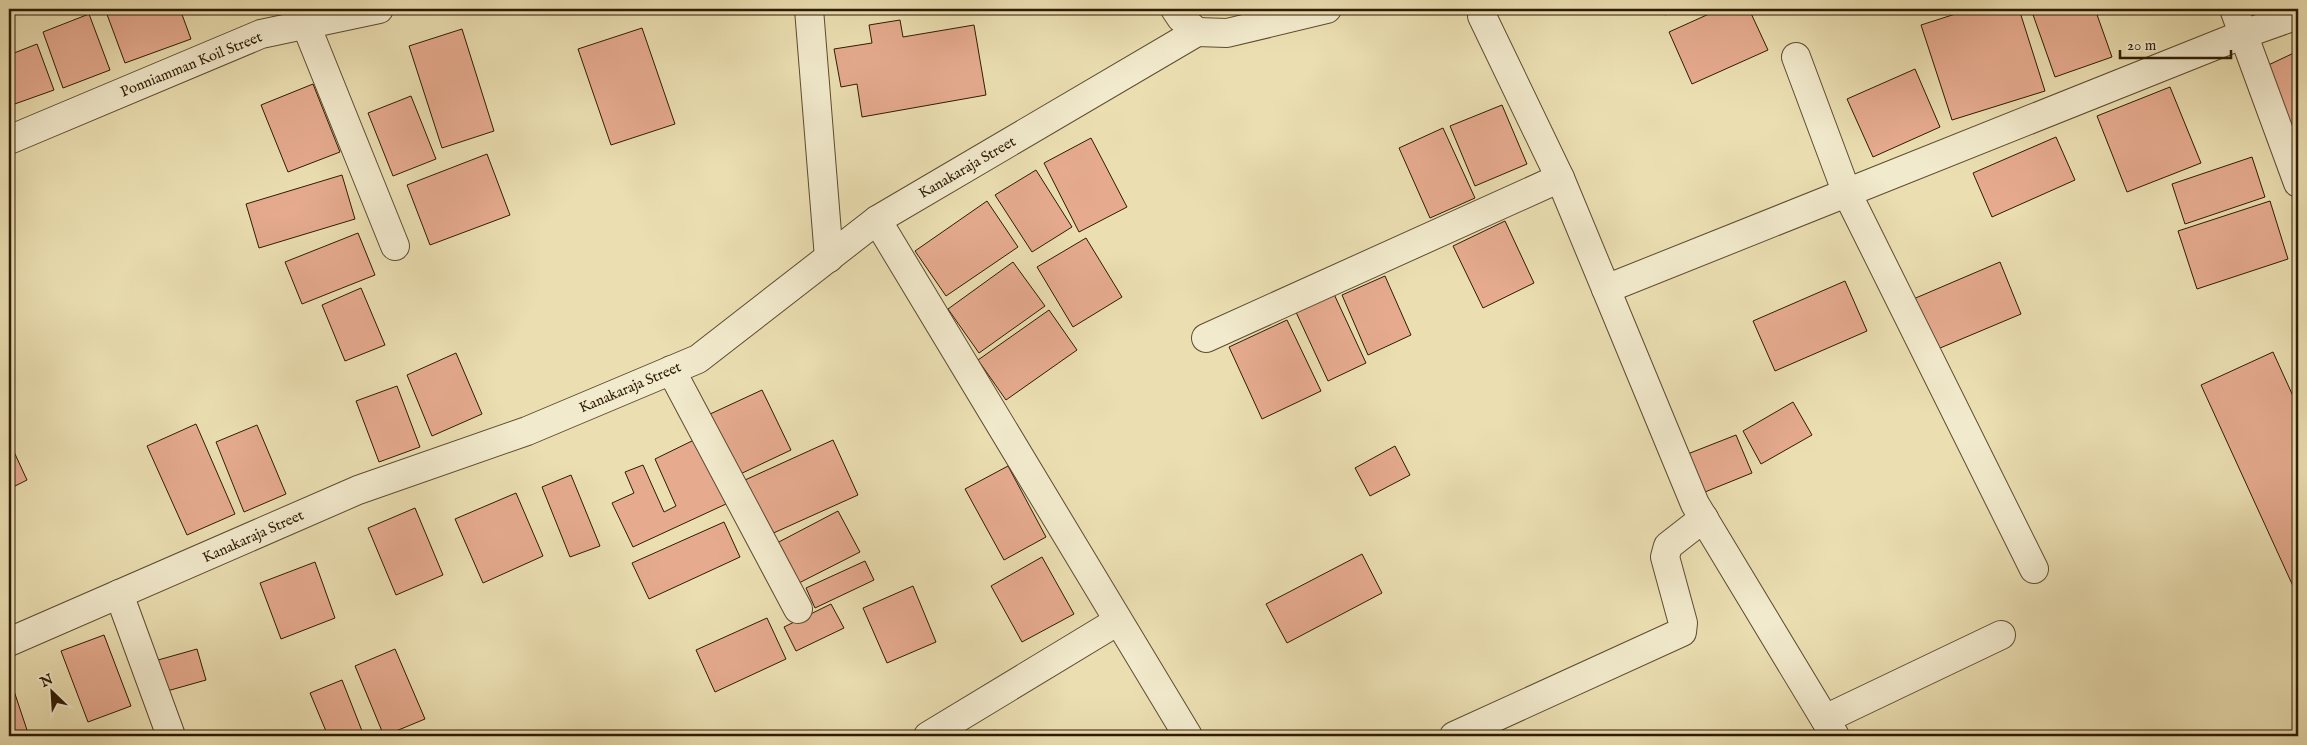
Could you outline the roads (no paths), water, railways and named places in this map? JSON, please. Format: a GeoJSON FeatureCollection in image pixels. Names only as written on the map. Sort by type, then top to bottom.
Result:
{"type":"FeatureCollection","features":[{"type":"Feature","properties":{"kind":"street","name":"Ponniamman Koil Street"},"geometry":{"type":"LineString","coordinates":[[9,140],[261,34],[379,9]]}},
{"type":"Feature","properties":{"kind":"street"},"geometry":{"type":"LineString","coordinates":[[808,9],[829,258]]}},
{"type":"Feature","properties":{"kind":"street"},"geometry":{"type":"LineString","coordinates":[[1175,9],[1180,18],[1197,32],[1228,33],[1327,9]]}},
{"type":"Feature","properties":{"kind":"street"},"geometry":{"type":"LineString","coordinates":[[2234,9],[2298,183]]}},
{"type":"Feature","properties":{"kind":"street"},"geometry":{"type":"LineString","coordinates":[[1606,289],[2244,34],[2298,15]]}},
{"type":"Feature","properties":{"kind":"street"},"geometry":{"type":"LineString","coordinates":[[1482,16],[1560,178],[1695,504],[1830,728],[2001,635]]}},
{"type":"Feature","properties":{"kind":"street"},"geometry":{"type":"LineString","coordinates":[[306,24],[395,246]]}},
{"type":"Feature","properties":{"kind":"street","name":"Kanakaraja Street"},"geometry":{"type":"LineString","coordinates":[[9,642],[358,490],[527,431],[698,358],[877,220],[1197,32]]}},
{"type":"Feature","properties":{"kind":"street"},"geometry":{"type":"LineString","coordinates":[[1796,57],[1846,192],[2034,569]]}},
{"type":"Feature","properties":{"kind":"street"},"geometry":{"type":"LineString","coordinates":[[1206,338],[1560,178]]}},
{"type":"Feature","properties":{"kind":"street"},"geometry":{"type":"LineString","coordinates":[[877,220],[1017,457],[1188,736]]}},
{"type":"Feature","properties":{"kind":"street"},"geometry":{"type":"LineString","coordinates":[[671,370],[798,609]]}},
{"type":"Feature","properties":{"kind":"street"},"geometry":{"type":"LineString","coordinates":[[1454,736],[1682,632],[1683,623],[1665,557],[1668,546],[1704,518]]}},
{"type":"Feature","properties":{"kind":"street"},"geometry":{"type":"LineString","coordinates":[[120,594],[171,736]]}},
{"type":"Feature","properties":{"kind":"street"},"geometry":{"type":"LineString","coordinates":[[928,736],[1118,621]]}}]}
